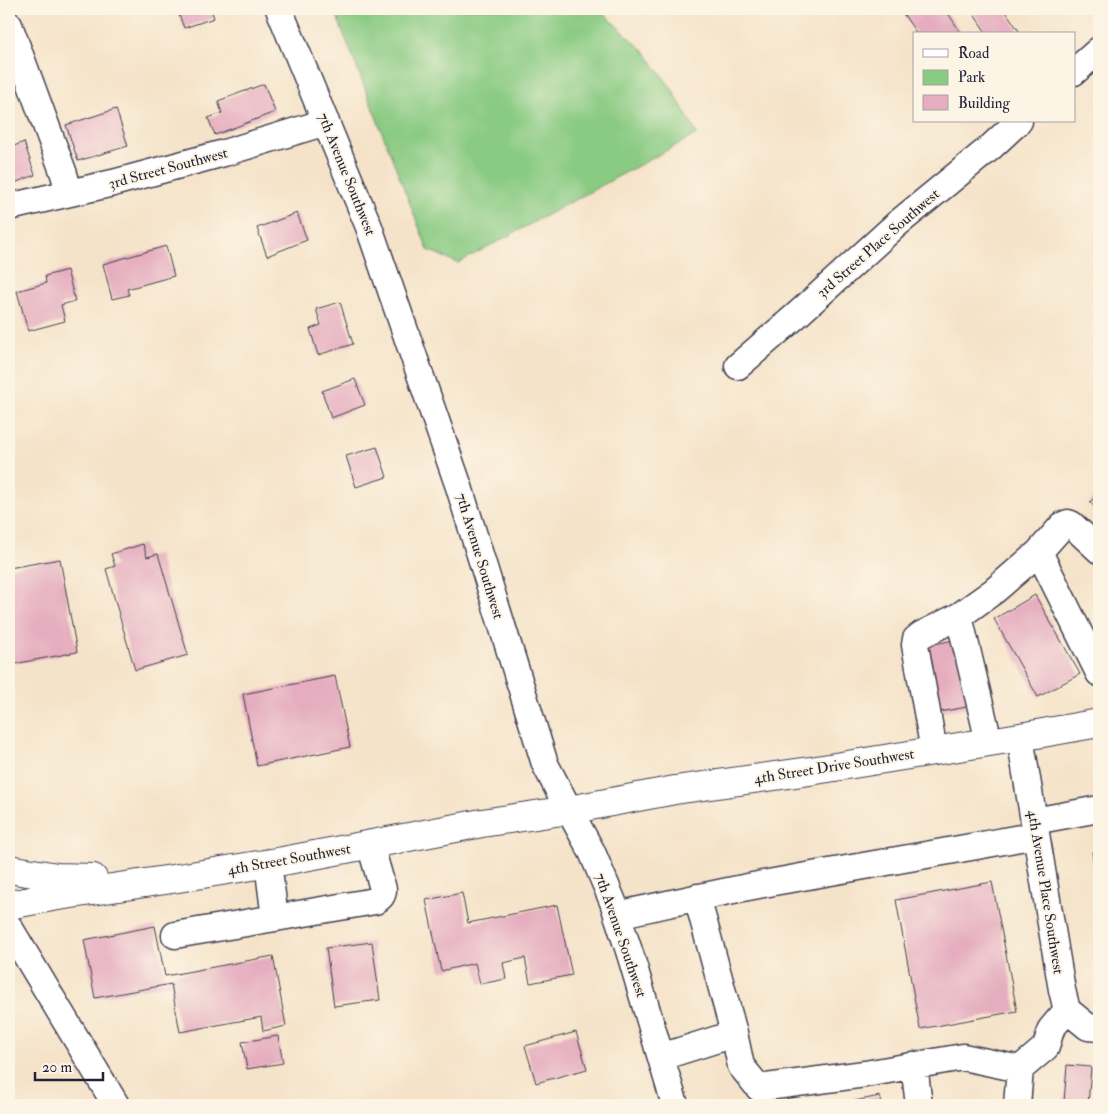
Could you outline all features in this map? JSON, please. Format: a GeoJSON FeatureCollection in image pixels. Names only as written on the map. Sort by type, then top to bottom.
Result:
{"type":"FeatureCollection","features":[{"type":"Feature","properties":{"kind":"main road","name":"4th Street Drive Southwest"},"geometry":{"type":"LineString","coordinates":[[569,810],[675,790],[810,771],[1020,737],[1099,722]]}},
{"type":"Feature","properties":{"kind":"main road","name":"4th Street Southwest"},"geometry":{"type":"LineString","coordinates":[[9,904],[268,863],[482,823],[569,810]]}},
{"type":"Feature","properties":{"kind":"main road"},"geometry":{"type":"LineString","coordinates":[[9,869],[57,877],[172,879]]}},
{"type":"Feature","properties":{"kind":"street","name":"7th Avenue Southwest"},"geometry":{"type":"LineString","coordinates":[[280,9],[370,227],[456,478],[546,764],[592,852],[617,915],[675,1105]]}},
{"type":"Feature","properties":{"kind":"street"},"geometry":{"type":"LineString","coordinates":[[9,24],[64,174],[69,193]]}},
{"type":"Feature","properties":{"kind":"street"},"geometry":{"type":"LineString","coordinates":[[1076,70],[1099,50]]}},
{"type":"Feature","properties":{"kind":"street","name":"3rd Street Southwest"},"geometry":{"type":"LineString","coordinates":[[9,207],[113,184],[326,122]]}},
{"type":"Feature","properties":{"kind":"street","name":"3rd Street Place Southwest"},"geometry":{"type":"LineString","coordinates":[[738,366],[897,224],[991,147],[1018,122]]}},
{"type":"Feature","properties":{"kind":"street"},"geometry":{"type":"LineString","coordinates":[[934,751],[916,639],[959,616],[994,591],[1039,552],[1062,525],[1071,524],[1099,550]]}},
{"type":"Feature","properties":{"kind":"street"},"geometry":{"type":"LineString","coordinates":[[1039,552],[1099,673]]}},
{"type":"Feature","properties":{"kind":"street"},"geometry":{"type":"LineString","coordinates":[[959,616],[989,742]]}},
{"type":"Feature","properties":{"kind":"street","name":"4th Avenue Place Southwest"},"geometry":{"type":"LineString","coordinates":[[1020,737],[1062,990],[1067,1010]]}},
{"type":"Feature","properties":{"kind":"street"},"geometry":{"type":"LineString","coordinates":[[617,915],[784,880],[943,852],[1099,809]]}},
{"type":"Feature","properties":{"kind":"street"},"geometry":{"type":"LineString","coordinates":[[175,935],[375,901],[383,894],[383,889],[370,844]]}},
{"type":"Feature","properties":{"kind":"street"},"geometry":{"type":"LineString","coordinates":[[268,863],[275,918]]}},
{"type":"Feature","properties":{"kind":"street"},"geometry":{"type":"LineString","coordinates":[[697,897],[734,1033],[741,1066],[762,1097],[865,1074],[963,1057],[1020,1069]]}},
{"type":"Feature","properties":{"kind":"street"},"geometry":{"type":"LineString","coordinates":[[9,928],[116,1105]]}},
{"type":"Feature","properties":{"kind":"street"},"geometry":{"type":"LineString","coordinates":[[1017,1105],[1020,1069],[1046,1047],[1051,1029],[1067,1010],[1088,1027],[1099,1028]]}},
{"type":"Feature","properties":{"kind":"street"},"geometry":{"type":"LineString","coordinates":[[661,1057],[734,1033]]}},
{"type":"Feature","properties":{"kind":"street"},"geometry":{"type":"LineString","coordinates":[[914,1065],[919,1105]]}},
{"type":"Feature","properties":{"kind":"green space"},"geometry":{"type":"Polygon","coordinates":[[[334,9],[595,9],[603,13],[645,52],[672,89],[697,134],[458,263],[428,250],[334,9]]]}},
{"type":"Feature","properties":{"kind":"building"},"geometry":{"type":"Polygon","coordinates":[[[177,9],[211,9],[214,18],[184,28],[177,9]]]}},
{"type":"Feature","properties":{"kind":"building"},"geometry":{"type":"Polygon","coordinates":[[[900,9],[927,9],[928,11],[931,9],[945,9],[961,32],[916,32],[900,9]]]}},
{"type":"Feature","properties":{"kind":"building"},"geometry":{"type":"Polygon","coordinates":[[[1004,9],[1019,31],[986,32],[971,10],[1004,9]]]}},
{"type":"Feature","properties":{"kind":"building"},"geometry":{"type":"Polygon","coordinates":[[[264,84],[275,112],[215,135],[208,118],[222,113],[218,101],[264,84]]]}},
{"type":"Feature","properties":{"kind":"building"},"geometry":{"type":"Polygon","coordinates":[[[116,109],[128,146],[78,161],[66,125],[116,109]]]}},
{"type":"Feature","properties":{"kind":"building"},"geometry":{"type":"Polygon","coordinates":[[[24,142],[35,175],[9,185],[9,148],[24,142]]]}},
{"type":"Feature","properties":{"kind":"building"},"geometry":{"type":"Polygon","coordinates":[[[297,213],[307,240],[267,256],[257,228],[297,213]]]}},
{"type":"Feature","properties":{"kind":"building"},"geometry":{"type":"Polygon","coordinates":[[[166,246],[174,276],[127,289],[129,295],[112,299],[103,264],[166,246]]]}},
{"type":"Feature","properties":{"kind":"building"},"geometry":{"type":"Polygon","coordinates":[[[67,270],[75,301],[61,305],[65,321],[28,331],[17,291],[46,283],[45,276],[67,270]]]}},
{"type":"Feature","properties":{"kind":"building"},"geometry":{"type":"Polygon","coordinates":[[[340,302],[353,344],[318,355],[310,329],[321,325],[316,309],[340,302]]]}},
{"type":"Feature","properties":{"kind":"building"},"geometry":{"type":"Polygon","coordinates":[[[355,379],[365,405],[331,418],[322,391],[355,379]]]}},
{"type":"Feature","properties":{"kind":"building"},"geometry":{"type":"Polygon","coordinates":[[[377,447],[387,477],[356,487],[346,456],[377,447]]]}},
{"type":"Feature","properties":{"kind":"building"},"geometry":{"type":"Polygon","coordinates":[[[1099,494],[1099,512],[1090,502],[1099,494]]]}},
{"type":"Feature","properties":{"kind":"building"},"geometry":{"type":"Polygon","coordinates":[[[143,544],[147,557],[158,554],[188,655],[135,670],[106,569],[115,566],[111,554],[143,544]]]}},
{"type":"Feature","properties":{"kind":"building"},"geometry":{"type":"Polygon","coordinates":[[[60,559],[77,652],[14,664],[9,635],[9,568],[60,559]]]}},
{"type":"Feature","properties":{"kind":"building"},"geometry":{"type":"Polygon","coordinates":[[[1035,595],[1080,674],[1038,697],[994,619],[1035,595]]]}},
{"type":"Feature","properties":{"kind":"building"},"geometry":{"type":"Polygon","coordinates":[[[958,639],[972,706],[940,712],[926,646],[958,639]]]}},
{"type":"Feature","properties":{"kind":"building"},"geometry":{"type":"Polygon","coordinates":[[[335,676],[350,747],[257,766],[243,694],[335,676]]]}},
{"type":"Feature","properties":{"kind":"building"},"geometry":{"type":"Polygon","coordinates":[[[1099,851],[1099,892],[1098,892],[1092,852],[1099,851]]]}},
{"type":"Feature","properties":{"kind":"building"},"geometry":{"type":"Polygon","coordinates":[[[992,882],[1017,1011],[920,1029],[896,900],[992,882]]]}},
{"type":"Feature","properties":{"kind":"building"},"geometry":{"type":"Polygon","coordinates":[[[462,893],[468,923],[557,905],[572,975],[530,983],[525,958],[503,963],[506,979],[480,984],[475,963],[441,971],[426,900],[462,893]]]}},
{"type":"Feature","properties":{"kind":"building"},"geometry":{"type":"Polygon","coordinates":[[[155,926],[165,976],[273,956],[286,1026],[263,1031],[261,1017],[180,1032],[171,984],[95,998],[84,940],[155,926]]]}},
{"type":"Feature","properties":{"kind":"building"},"geometry":{"type":"Polygon","coordinates":[[[372,942],[380,1000],[334,1006],[326,948],[372,942]]]}},
{"type":"Feature","properties":{"kind":"building"},"geometry":{"type":"Polygon","coordinates":[[[576,1032],[587,1069],[536,1083],[525,1046],[576,1032]]]}},
{"type":"Feature","properties":{"kind":"building"},"geometry":{"type":"Polygon","coordinates":[[[278,1036],[283,1063],[247,1069],[242,1042],[278,1036]]]}},
{"type":"Feature","properties":{"kind":"building"},"geometry":{"type":"Polygon","coordinates":[[[1067,1065],[1091,1067],[1088,1105],[1064,1102],[1067,1065]]]}},
{"type":"Feature","properties":{"kind":"building"},"geometry":{"type":"Polygon","coordinates":[[[880,1096],[882,1105],[839,1105],[839,1104],[880,1096]]]}}]}
